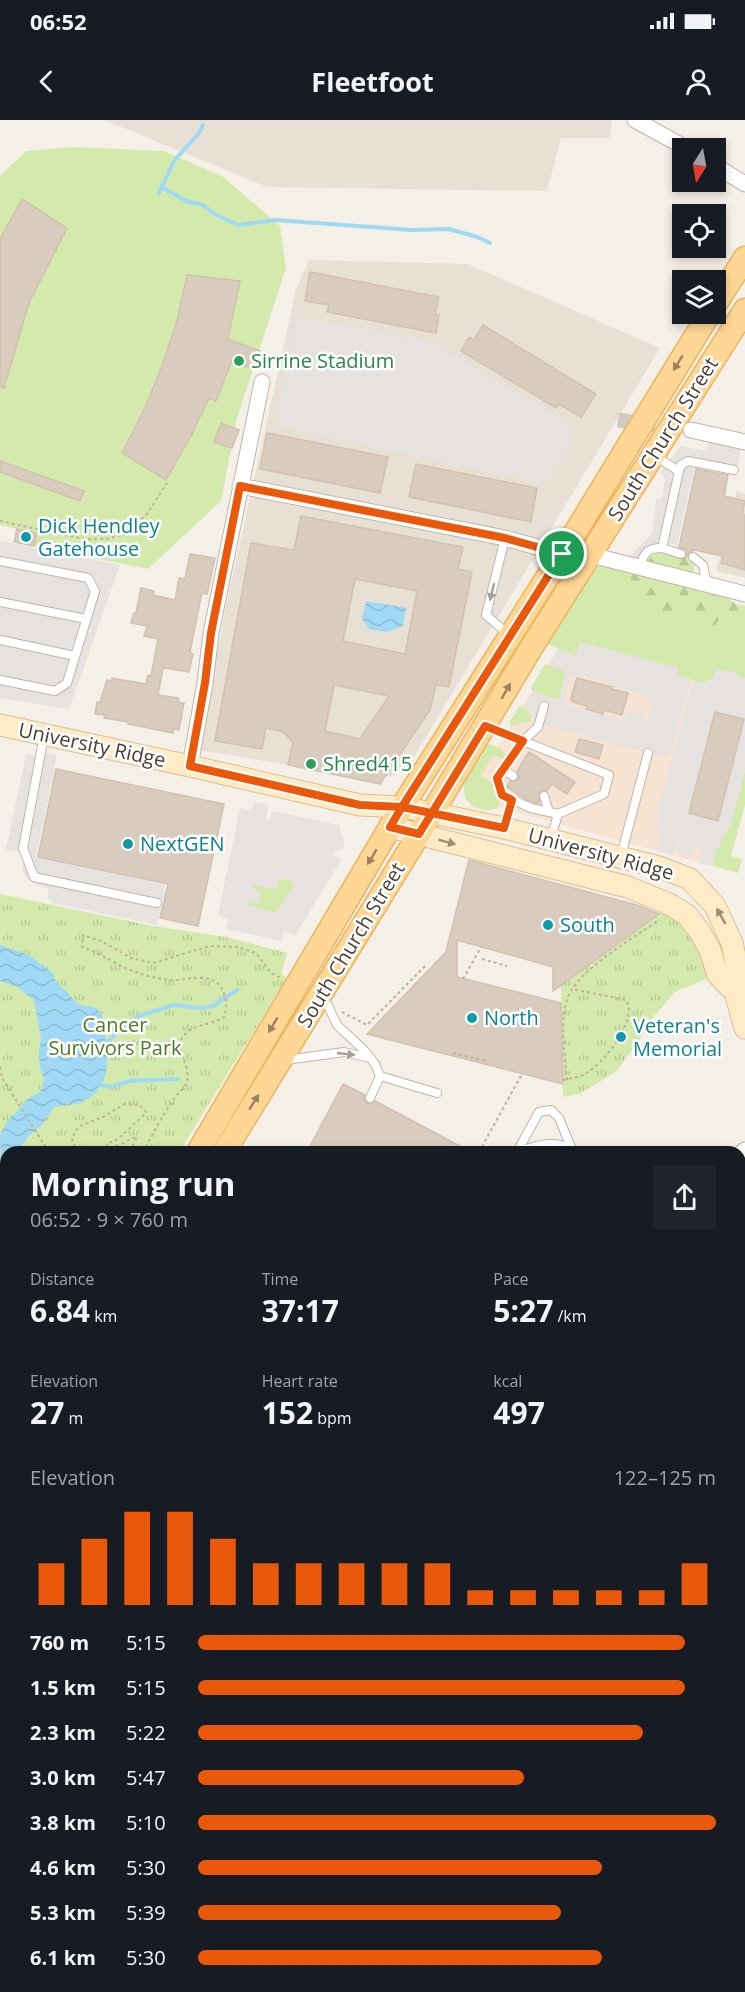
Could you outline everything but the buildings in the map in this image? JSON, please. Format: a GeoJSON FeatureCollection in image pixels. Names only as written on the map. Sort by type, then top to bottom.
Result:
{"type":"FeatureCollection","features":[{"type":"Feature","properties":{"kind":"main road"},"geometry":{"type":"LineString","coordinates":[[726,287],[745,258]]}},
{"type":"Feature","properties":{"kind":"main road","name":"South Church Street"},"geometry":{"type":"LineString","coordinates":[[228,1146],[280,1060],[329,1000],[419,834],[526,656],[745,310]]}},
{"type":"Feature","properties":{"kind":"main road","name":"South Church Street"},"geometry":{"type":"LineString","coordinates":[[202,1146],[402,807],[562,554],[703,324]]}},
{"type":"Feature","properties":{"kind":"street"},"geometry":{"type":"LineString","coordinates":[[635,120],[672,140]]}},
{"type":"Feature","properties":{"kind":"street"},"geometry":{"type":"LineString","coordinates":[[726,172],[745,184]]}},
{"type":"Feature","properties":{"kind":"street"},"geometry":{"type":"LineString","coordinates":[[190,766],[205,683],[211,633],[262,382]]}},
{"type":"Feature","properties":{"kind":"street"},"geometry":{"type":"LineString","coordinates":[[691,430],[745,442]]}},
{"type":"Feature","properties":{"kind":"street"},"geometry":{"type":"LineString","coordinates":[[240,486],[505,538],[562,554]]}},
{"type":"Feature","properties":{"kind":"street"},"geometry":{"type":"LineString","coordinates":[[591,555],[745,594]]}},
{"type":"Feature","properties":{"kind":"street","name":"University Ridge"},"geometry":{"type":"LineString","coordinates":[[0,725],[360,805],[402,807],[504,828],[658,867],[690,879],[715,906],[740,957],[735,992],[745,1028]]}},
{"type":"Feature","properties":{"kind":"street","name":"University Ridge"},"geometry":{"type":"LineString","coordinates":[[390,827],[628,887],[669,904],[687,915],[700,932],[710,950],[718,975],[735,992]]}},
{"type":"Feature","properties":{"kind":"street"},"geometry":{"type":"LineString","coordinates":[[628,887],[673,886],[701,891]]}},
{"type":"Feature","properties":{"kind":"street"},"geometry":{"type":"LineString","coordinates":[[714,962],[740,957]]}},
{"type":"Feature","properties":{"kind":"lane"},"geometry":{"type":"LineString","coordinates":[[653,455],[679,471]]}},
{"type":"Feature","properties":{"kind":"lane"},"geometry":{"type":"LineString","coordinates":[[662,548],[681,465],[688,461],[734,470]]}},
{"type":"Feature","properties":{"kind":"lane"},"geometry":{"type":"LineString","coordinates":[[505,538],[486,615],[510,636]]}},
{"type":"Feature","properties":{"kind":"lane"},"geometry":{"type":"LineString","coordinates":[[639,567],[648,550],[652,548],[662,548],[681,554]]}},
{"type":"Feature","properties":{"kind":"lane"},"geometry":{"type":"LineString","coordinates":[[693,557],[703,565],[707,585]]}},
{"type":"Feature","properties":{"kind":"lane"},"geometry":{"type":"LineString","coordinates":[[0,561],[88,578],[95,591],[67,683],[55,691],[0,680]]}},
{"type":"Feature","properties":{"kind":"lane"},"geometry":{"type":"LineString","coordinates":[[0,602],[87,619]]}},
{"type":"Feature","properties":{"kind":"lane"},"geometry":{"type":"LineString","coordinates":[[0,640],[75,656]]}},
{"type":"Feature","properties":{"kind":"lane"},"geometry":{"type":"LineString","coordinates":[[485,726],[523,741],[609,775],[604,794],[558,814],[531,808],[502,795],[497,778],[523,741],[538,727],[544,706]]}},
{"type":"Feature","properties":{"kind":"lane"},"geometry":{"type":"LineString","coordinates":[[44,735],[23,848],[34,877],[157,903]]}},
{"type":"Feature","properties":{"kind":"lane"},"geometry":{"type":"LineString","coordinates":[[621,857],[648,753]]}},
{"type":"Feature","properties":{"kind":"lane"},"geometry":{"type":"LineString","coordinates":[[502,770],[513,776]]}},
{"type":"Feature","properties":{"kind":"lane"},"geometry":{"type":"LineString","coordinates":[[544,795],[549,812]]}},
{"type":"Feature","properties":{"kind":"lane"},"geometry":{"type":"LineString","coordinates":[[504,828],[512,800]]}},
{"type":"Feature","properties":{"kind":"lane"},"geometry":{"type":"LineString","coordinates":[[550,839],[558,814]]}},
{"type":"Feature","properties":{"kind":"lane"},"geometry":{"type":"LineString","coordinates":[[329,1000],[337,1025],[375,1064],[380,1076],[370,1098]]}},
{"type":"Feature","properties":{"kind":"lane"},"geometry":{"type":"LineString","coordinates":[[280,1060],[344,1052],[370,1058]]}},
{"type":"Feature","properties":{"kind":"lane"},"geometry":{"type":"LineString","coordinates":[[380,1076],[437,1093]]}},
{"type":"Feature","properties":{"kind":"lane"},"geometry":{"type":"LineString","coordinates":[[520,1146],[539,1112],[551,1110],[559,1118],[570,1146]]}},
{"type":"Feature","properties":{"kind":"path"},"geometry":{"type":"LineString","coordinates":[[0,521],[84,539],[106,540],[126,534],[147,513],[167,483]]}},
{"type":"Feature","properties":{"kind":"path"},"geometry":{"type":"LineString","coordinates":[[567,1080],[564,1016],[568,995],[581,975],[662,917]]}},
{"type":"Feature","properties":{"kind":"path"},"geometry":{"type":"LineString","coordinates":[[146,1146],[172,1102],[186,1086],[188,1066],[180,1051],[181,1039],[195,1027],[224,1017],[227,1011],[224,993],[219,984],[210,979],[175,981],[136,972],[82,947],[83,935],[101,941],[131,958],[153,963],[210,946],[238,947],[256,953],[271,973],[284,980]]}},
{"type":"Feature","properties":{"kind":"path"},"geometry":{"type":"LineString","coordinates":[[463,979],[481,947]]}},
{"type":"Feature","properties":{"kind":"path"},"geometry":{"type":"LineString","coordinates":[[482,959],[507,966]]}},
{"type":"Feature","properties":{"kind":"path"},"geometry":{"type":"LineString","coordinates":[[329,1000],[367,1025],[426,965]]}},
{"type":"Feature","properties":{"kind":"path"},"geometry":{"type":"LineString","coordinates":[[562,1080],[585,1074],[605,1057],[618,1041],[628,1016],[629,1004],[626,1000],[572,989]]}},
{"type":"Feature","properties":{"kind":"path"},"geometry":{"type":"LineString","coordinates":[[453,1053],[487,1061]]}},
{"type":"Feature","properties":{"kind":"path"},"geometry":{"type":"LineString","coordinates":[[0,1066],[2,1078],[45,1146]]}},
{"type":"Feature","properties":{"kind":"path"},"geometry":{"type":"LineString","coordinates":[[482,1146],[522,1074]]}},
{"type":"Feature","properties":{"kind":"path"},"geometry":{"type":"LineString","coordinates":[[75,1146],[72,1141],[75,1131],[82,1125],[103,1117],[125,1104],[140,1105],[146,1112],[144,1115],[107,1146]]}},
{"type":"Feature","properties":{"kind":"path"},"geometry":{"type":"LineString","coordinates":[[116,1146],[137,1137],[132,1146]]}},
{"type":"Feature","properties":{"kind":"shaded area"},"geometry":{"type":"Polygon","coordinates":[[[105,120],[612,120],[610,138],[561,138],[547,191],[267,187],[105,120]]]}},
{"type":"Feature","properties":{"kind":"shaded area"},"geometry":{"type":"Polygon","coordinates":[[[309,260],[468,264],[660,348],[409,765],[391,776],[370,779],[199,750],[226,606],[296,290],[309,260]]]}},
{"type":"Feature","properties":{"kind":"shaded area"},"geometry":{"type":"Polygon","coordinates":[[[297,317],[428,341],[565,421],[573,438],[554,472],[544,483],[275,425],[297,317]]]}},
{"type":"Feature","properties":{"kind":"shaded area"},"geometry":{"type":"Polygon","coordinates":[[[709,441],[741,449],[736,473],[695,464],[677,545],[668,543],[656,547],[643,563],[630,556],[652,533],[656,499],[662,499],[665,478],[660,473],[680,446],[706,451],[709,441]]]}},
{"type":"Feature","properties":{"kind":"shaded area"},"geometry":{"type":"Polygon","coordinates":[[[737,491],[745,494],[745,578],[716,571],[737,491]]]}},
{"type":"Feature","properties":{"kind":"shaded area"},"geometry":{"type":"Polygon","coordinates":[[[0,541],[120,565],[69,709],[0,698],[0,541]]]}},
{"type":"Feature","properties":{"kind":"shaded area"},"geometry":{"type":"Polygon","coordinates":[[[580,642],[678,668],[677,675],[691,680],[668,758],[545,725],[540,727],[533,720],[532,712],[525,706],[533,691],[552,699],[560,697],[564,671],[549,665],[558,649],[576,656],[580,642]],[[580,674],[569,681],[565,699],[567,703],[584,711],[624,720],[628,710],[644,714],[643,724],[647,722],[651,705],[648,697],[580,674]]]}},
{"type":"Feature","properties":{"kind":"shaded area"},"geometry":{"type":"Polygon","coordinates":[[[558,649],[576,656],[677,675],[703,683],[745,679],[745,771],[712,866],[480,802],[474,786],[558,649]]]}},
{"type":"Feature","properties":{"kind":"shaded area"},"geometry":{"type":"Polygon","coordinates":[[[716,669],[731,672],[745,679],[745,771],[731,824],[716,851],[712,866],[698,863],[702,846],[696,845],[693,857],[678,853],[680,842],[677,841],[673,855],[658,851],[657,811],[694,680],[703,683],[711,681],[716,669]],[[715,712],[689,813],[718,821],[744,720],[715,712]]]}},
{"type":"Feature","properties":{"kind":"shaded area"},"geometry":{"type":"Polygon","coordinates":[[[38,751],[57,755],[36,857],[165,885],[157,925],[53,903],[47,896],[49,888],[36,885],[28,879],[22,869],[25,854],[6,850],[26,754],[36,756],[38,751]]]}},
{"type":"Feature","properties":{"kind":"shaded area"},"geometry":{"type":"Polygon","coordinates":[[[254,802],[268,805],[266,821],[270,820],[272,811],[339,825],[345,848],[333,853],[341,860],[295,936],[284,931],[282,941],[226,929],[228,919],[218,915],[240,808],[251,810],[254,802]],[[281,878],[277,889],[252,885],[253,889],[261,891],[259,903],[250,902],[247,905],[275,913],[294,885],[293,881],[281,878]]]}},
{"type":"Feature","properties":{"kind":"green space","name":"Sirrine Stadium"},"geometry":{"type":"Polygon","coordinates":[[[73,147],[164,151],[222,176],[280,226],[286,268],[237,418],[221,501],[148,569],[34,546],[36,533],[0,525],[0,176],[26,151],[73,147]],[[187,275],[178,320],[161,372],[122,453],[166,480],[209,398],[217,401],[226,375],[219,371],[230,333],[240,281],[187,275]]]}},
{"type":"Feature","properties":{"kind":"green space"},"geometry":{"type":"Polygon","coordinates":[[[656,551],[681,553],[694,560],[694,588],[723,596],[745,606],[745,636],[722,618],[706,633],[694,630],[679,611],[662,615],[636,599],[632,589],[630,571],[656,551]]]}},
{"type":"Feature","properties":{"kind":"green space"},"geometry":{"type":"Polygon","coordinates":[[[600,566],[630,571],[632,589],[636,599],[661,614],[679,611],[694,630],[722,618],[745,636],[745,679],[731,672],[703,683],[677,675],[678,669],[580,642],[576,656],[547,644],[595,569],[600,566]]]}},
{"type":"Feature","properties":{"kind":"green space"},"geometry":{"type":"Polygon","coordinates":[[[545,664],[564,671],[560,697],[556,700],[533,691],[531,688],[545,664]]]}},
{"type":"Feature","properties":{"kind":"green space"},"geometry":{"type":"Polygon","coordinates":[[[520,705],[531,713],[530,721],[512,726],[509,723],[520,705]]]}},
{"type":"Feature","properties":{"kind":"green space"},"geometry":{"type":"Polygon","coordinates":[[[490,744],[500,748],[506,755],[505,759],[493,755],[481,776],[496,785],[499,802],[498,808],[487,810],[475,807],[468,801],[464,794],[464,786],[485,745],[490,744]]]}},
{"type":"Feature","properties":{"kind":"green space"},"geometry":{"type":"Polygon","coordinates":[[[745,771],[745,805],[731,856],[742,859],[738,873],[712,866],[716,851],[731,824],[745,771]]]}},
{"type":"Feature","properties":{"kind":"green space"},"geometry":{"type":"Polygon","coordinates":[[[281,878],[292,881],[294,885],[278,911],[275,913],[247,905],[250,902],[258,903],[252,885],[278,881],[281,878]]]}},
{"type":"Feature","properties":{"kind":"green space","name":"Cancer Survivors Park"},"geometry":{"type":"Polygon","coordinates":[[[0,894],[153,926],[226,937],[287,953],[281,974],[287,978],[183,1146],[0,1146],[0,894]]]}},
{"type":"Feature","properties":{"kind":"green space"},"geometry":{"type":"Polygon","coordinates":[[[662,912],[690,924],[713,976],[675,992],[647,1024],[640,1039],[617,1071],[579,1094],[563,1097],[561,985],[662,912]]]}},
{"type":"Feature","properties":{"kind":"water"},"geometry":{"type":"Polygon","coordinates":[[[366,601],[406,608],[403,626],[387,632],[369,629],[362,619],[366,601]]]}},
{"type":"Feature","properties":{"kind":"water"},"geometry":{"type":"Polygon","coordinates":[[[0,945],[29,955],[54,974],[56,983],[78,1004],[96,1008],[102,1014],[107,1051],[105,1075],[101,1086],[93,1095],[79,1103],[54,1107],[42,1125],[22,1146],[0,1146],[0,1135],[7,1122],[29,1098],[41,1091],[44,1079],[40,1068],[41,1038],[34,1000],[17,987],[0,981],[0,945]]]}},
{"type":"Feature","properties":{"kind":"waterway"},"geometry":{"type":"LineString","coordinates":[[159,193],[174,161],[199,133],[203,125]]}},
{"type":"Feature","properties":{"kind":"waterway"},"geometry":{"type":"LineString","coordinates":[[163,188],[186,201],[203,205],[216,215],[239,225],[275,220],[412,230],[449,229],[490,243]]}},
{"type":"Feature","properties":{"kind":"waterway"},"geometry":{"type":"LineString","coordinates":[[101,1043],[107,1043],[126,1023],[139,1016],[174,1005],[199,1008],[213,1006],[237,990]]}},
{"type":"Feature","properties":{"kind":"waterway"},"geometry":{"type":"LineString","coordinates":[[99,1084],[110,1087],[130,1081],[178,1079]]}},
{"type":"Feature","properties":{"kind":"tunnel"},"geometry":{"type":"LineString","coordinates":[[618,420],[691,430]]}},
{"type":"Feature","properties":{"kind":"place","name":"Sirrine Stadium"},"geometry":{"type":"Point","coordinates":[239,361]}},
{"type":"Feature","properties":{"kind":"place","name":"Dick Hendley Gatehouse"},"geometry":{"type":"Point","coordinates":[26,537]}},
{"type":"Feature","properties":{"kind":"place","name":"Shred415"},"geometry":{"type":"Point","coordinates":[311,764]}},
{"type":"Feature","properties":{"kind":"place","name":"NextGEN"},"geometry":{"type":"Point","coordinates":[128,844]}},
{"type":"Feature","properties":{"kind":"place","name":"South"},"geometry":{"type":"Point","coordinates":[548,925]}},
{"type":"Feature","properties":{"kind":"place","name":"North"},"geometry":{"type":"Point","coordinates":[472,1018]}},
{"type":"Feature","properties":{"kind":"place","name":"Veteran's Memorial"},"geometry":{"type":"Point","coordinates":[621,1037]}},
{"type":"Feature","properties":{"kind":"route"},"geometry":{"type":"LineString","coordinates":[[562,554],[417,786],[402,807],[390,827],[419,834],[432,813],[485,726],[523,741],[497,778],[502,795],[512,800],[504,828],[453,817],[432,813],[402,807],[360,805],[190,766],[205,683],[211,633],[240,486],[505,538],[562,554]]}}]}
